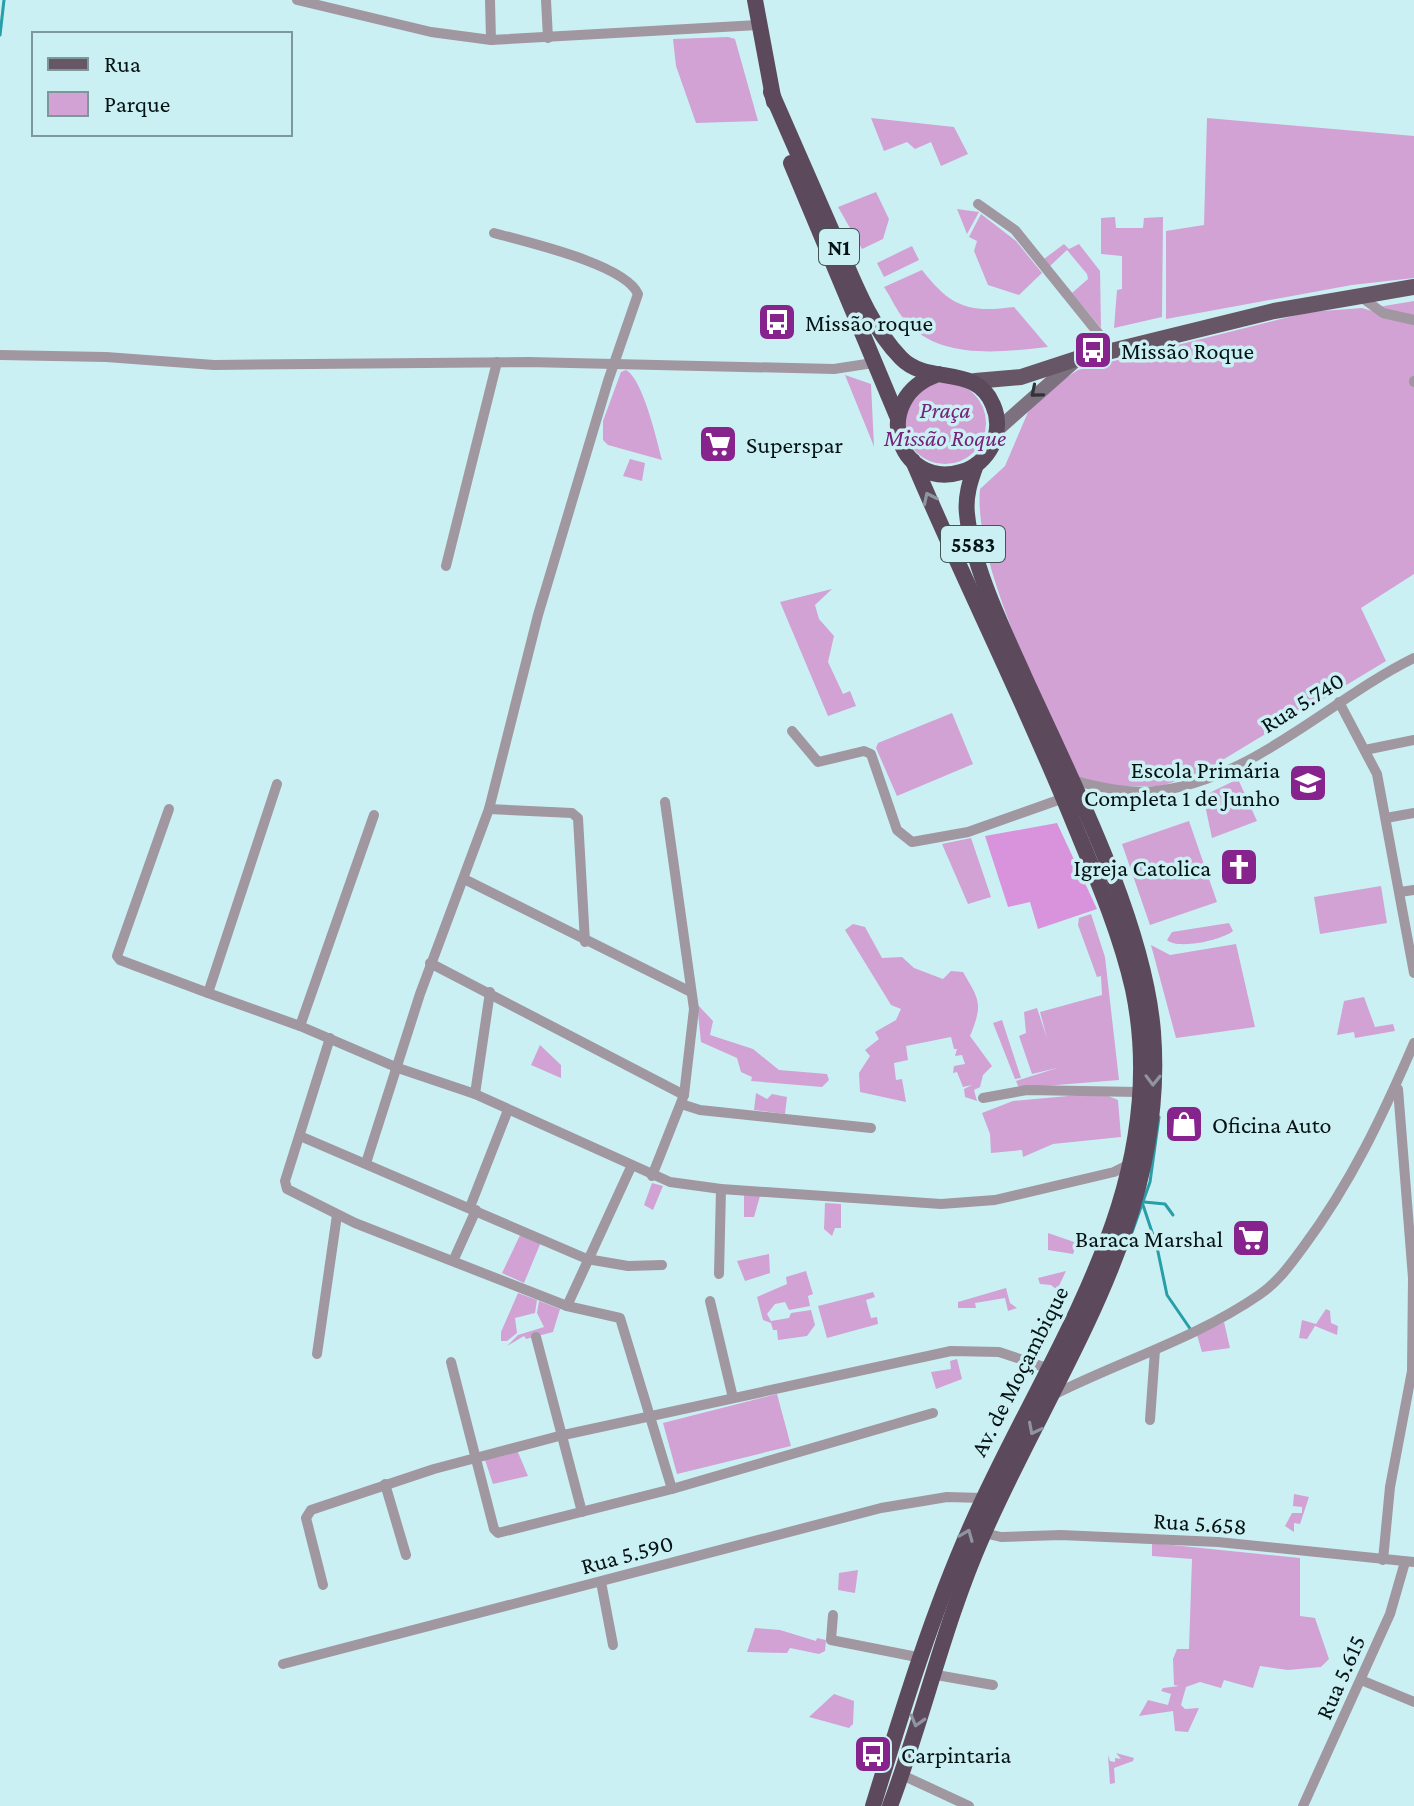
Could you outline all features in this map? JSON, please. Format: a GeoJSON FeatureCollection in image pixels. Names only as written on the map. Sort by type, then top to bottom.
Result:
{"type":"FeatureCollection","features":[{"type":"Feature","properties":{"kind":"highway","name":"N1"},"geometry":{"type":"LineString","coordinates":[[755,0],[771,92],[804,198],[897,416],[903,448],[913,461]]}},
{"type":"Feature","properties":{"kind":"highway","name":"N1"},"geometry":{"type":"LineString","coordinates":[[771,92],[854,281],[884,337],[903,360],[939,374],[975,381]]}},
{"type":"Feature","properties":{"kind":"highway"},"geometry":{"type":"LineString","coordinates":[[897,416],[912,388],[939,374]]}},
{"type":"Feature","properties":{"kind":"highway"},"geometry":{"type":"LineString","coordinates":[[913,461],[927,470],[944,474],[960,473],[986,456],[997,430],[992,402],[975,381]]}},
{"type":"Feature","properties":{"kind":"highway","name":"Av. de Moçambique"},"geometry":{"type":"LineString","coordinates":[[873,1806],[922,1658],[983,1498],[1098,1268],[1132,1163],[1138,1092],[1139,1036],[1129,977],[1110,912],[1064,798],[913,461]]}},
{"type":"Feature","properties":{"kind":"highway","name":"Av. de Moçambique"},"geometry":{"type":"LineString","coordinates":[[890,1806],[931,1674],[984,1533],[1111,1273],[1132,1216],[1152,1125],[1153,1033],[1147,989],[1123,908],[999,620],[973,544],[967,513],[968,488],[976,465]]}},
{"type":"Feature","properties":{"kind":"main road"},"geometry":{"type":"LineString","coordinates":[[975,381],[1021,377],[1111,349],[1258,314],[1414,287]]}},
{"type":"Feature","properties":{"kind":"main road"},"geometry":{"type":"LineString","coordinates":[[997,430],[1087,357]]}},
{"type":"Feature","properties":{"kind":"street"},"geometry":{"type":"LineString","coordinates":[[297,0],[431,32],[491,40],[758,25]]}},
{"type":"Feature","properties":{"kind":"street"},"geometry":{"type":"LineString","coordinates":[[490,0],[491,40]]}},
{"type":"Feature","properties":{"kind":"street"},"geometry":{"type":"LineString","coordinates":[[546,0],[548,38]]}},
{"type":"Feature","properties":{"kind":"street"},"geometry":{"type":"LineString","coordinates":[[978,204],[1015,230],[1111,349]]}},
{"type":"Feature","properties":{"kind":"street"},"geometry":{"type":"LineString","coordinates":[[366,1163],[430,963],[464,879],[484,813],[489,809],[538,615],[613,364],[638,294],[634,286],[573,256],[494,233]]}},
{"type":"Feature","properties":{"kind":"street"},"geometry":{"type":"LineString","coordinates":[[1361,297],[1383,313],[1414,320]]}},
{"type":"Feature","properties":{"kind":"street"},"geometry":{"type":"LineString","coordinates":[[0,355],[256,365],[497,362],[834,369],[873,363]]}},
{"type":"Feature","properties":{"kind":"street"},"geometry":{"type":"LineString","coordinates":[[446,566],[497,362]]}},
{"type":"Feature","properties":{"kind":"street","name":"Rua 5.740"},"geometry":{"type":"LineString","coordinates":[[1070,779],[1116,791],[1162,791],[1207,779],[1249,758],[1414,658]]}},
{"type":"Feature","properties":{"kind":"street"},"geometry":{"type":"LineString","coordinates":[[1339,702],[1377,774],[1414,968]]}},
{"type":"Feature","properties":{"kind":"street"},"geometry":{"type":"LineString","coordinates":[[792,731],[818,762],[864,751],[871,754],[897,830],[912,842],[968,832],[1064,798]]}},
{"type":"Feature","properties":{"kind":"street"},"geometry":{"type":"LineString","coordinates":[[1365,750],[1414,740]]}},
{"type":"Feature","properties":{"kind":"street"},"geometry":{"type":"LineString","coordinates":[[208,993],[277,784]]}},
{"type":"Feature","properties":{"kind":"street"},"geometry":{"type":"LineString","coordinates":[[652,1176],[682,1100],[692,1049],[691,992],[665,802]]}},
{"type":"Feature","properties":{"kind":"street"},"geometry":{"type":"LineString","coordinates":[[169,809],[117,956],[120,960],[300,1026],[398,1068],[475,1094],[652,1176],[670,1182],[721,1189],[941,1204],[1029,1193],[1114,1172],[1132,1163]]}},
{"type":"Feature","properties":{"kind":"street"},"geometry":{"type":"LineString","coordinates":[[489,809],[572,813],[578,818],[585,942]]}},
{"type":"Feature","properties":{"kind":"street"},"geometry":{"type":"LineString","coordinates":[[1386,818],[1414,813]]}},
{"type":"Feature","properties":{"kind":"street"},"geometry":{"type":"LineString","coordinates":[[300,1026],[374,815]]}},
{"type":"Feature","properties":{"kind":"street"},"geometry":{"type":"LineString","coordinates":[[464,879],[585,942],[691,992]]}},
{"type":"Feature","properties":{"kind":"street"},"geometry":{"type":"LineString","coordinates":[[1400,892],[1414,890]]}},
{"type":"Feature","properties":{"kind":"street"},"geometry":{"type":"LineString","coordinates":[[430,963],[490,992],[700,1110],[871,1128]]}},
{"type":"Feature","properties":{"kind":"street"},"geometry":{"type":"LineString","coordinates":[[475,1094],[490,992]]}},
{"type":"Feature","properties":{"kind":"street"},"geometry":{"type":"LineString","coordinates":[[330,1038],[285,1185],[337,1215],[567,1306],[620,1318],[672,1489]]}},
{"type":"Feature","properties":{"kind":"street"},"geometry":{"type":"LineString","coordinates":[[1051,1396],[1214,1322],[1260,1294],[1286,1272],[1336,1199],[1383,1119],[1414,1043]]}},
{"type":"Feature","properties":{"kind":"street"},"geometry":{"type":"LineString","coordinates":[[1383,1560],[1390,1487],[1412,1371],[1413,1278],[1398,1086]]}},
{"type":"Feature","properties":{"kind":"street"},"geometry":{"type":"LineString","coordinates":[[983,1098],[1027,1090],[1138,1092]]}},
{"type":"Feature","properties":{"kind":"street"},"geometry":{"type":"LineString","coordinates":[[454,1259],[508,1110]]}},
{"type":"Feature","properties":{"kind":"street"},"geometry":{"type":"LineString","coordinates":[[300,1136],[587,1259],[628,1266],[662,1265]]}},
{"type":"Feature","properties":{"kind":"street"},"geometry":{"type":"LineString","coordinates":[[567,1306],[631,1167]]}},
{"type":"Feature","properties":{"kind":"street"},"geometry":{"type":"LineString","coordinates":[[719,1274],[721,1189]]}},
{"type":"Feature","properties":{"kind":"street"},"geometry":{"type":"LineString","coordinates":[[317,1354],[337,1215]]}},
{"type":"Feature","properties":{"kind":"street"},"geometry":{"type":"LineString","coordinates":[[710,1301],[733,1398]]}},
{"type":"Feature","properties":{"kind":"street"},"geometry":{"type":"LineString","coordinates":[[536,1337],[559,1436],[582,1512]]}},
{"type":"Feature","properties":{"kind":"street"},"geometry":{"type":"LineString","coordinates":[[1150,1420],[1155,1350]]}},
{"type":"Feature","properties":{"kind":"street"},"geometry":{"type":"LineString","coordinates":[[323,1585],[306,1518],[311,1510],[385,1484],[559,1436],[951,1351],[999,1352],[1050,1369]]}},
{"type":"Feature","properties":{"kind":"street"},"geometry":{"type":"LineString","coordinates":[[451,1362],[474,1458],[494,1529],[498,1533],[672,1489],[933,1413]]}},
{"type":"Feature","properties":{"kind":"street"},"geometry":{"type":"LineString","coordinates":[[385,1484],[406,1555]]}},
{"type":"Feature","properties":{"kind":"street","name":"Rua 5.590"},"geometry":{"type":"LineString","coordinates":[[283,1664],[909,1502],[947,1497],[983,1498]]}},
{"type":"Feature","properties":{"kind":"street","name":"Rua 5.658"},"geometry":{"type":"LineString","coordinates":[[984,1533],[1001,1537],[1061,1535],[1218,1542],[1410,1562]]}},
{"type":"Feature","properties":{"kind":"street","name":"Rua 5.615"},"geometry":{"type":"LineString","coordinates":[[1303,1806],[1390,1614],[1410,1562]]}},
{"type":"Feature","properties":{"kind":"street"},"geometry":{"type":"LineString","coordinates":[[601,1582],[613,1645]]}},
{"type":"Feature","properties":{"kind":"street"},"geometry":{"type":"LineString","coordinates":[[833,1615],[831,1640],[922,1658]]}},
{"type":"Feature","properties":{"kind":"street"},"geometry":{"type":"LineString","coordinates":[[931,1674],[993,1685]]}},
{"type":"Feature","properties":{"kind":"street"},"geometry":{"type":"LineString","coordinates":[[1361,1680],[1414,1702]]}},
{"type":"Feature","properties":{"kind":"street"},"geometry":{"type":"LineString","coordinates":[[902,1775],[969,1806]]}},
{"type":"Feature","properties":{"kind":"green space"},"geometry":{"type":"Polygon","coordinates":[[[673,39],[735,39],[758,121],[696,123],[676,66],[673,39]]]}},
{"type":"Feature","properties":{"kind":"green space"},"geometry":{"type":"Polygon","coordinates":[[[871,118],[954,127],[968,154],[941,166],[931,142],[915,149],[907,142],[884,151],[871,118]]]}},
{"type":"Feature","properties":{"kind":"green space"},"geometry":{"type":"Polygon","coordinates":[[[1207,118],[1414,136],[1414,278],[1352,285],[1166,319],[1166,231],[1204,225],[1207,118]]]}},
{"type":"Feature","properties":{"kind":"green space"},"geometry":{"type":"Polygon","coordinates":[[[876,192],[889,219],[883,239],[862,249],[838,207],[876,192]]]}},
{"type":"Feature","properties":{"kind":"green space"},"geometry":{"type":"Polygon","coordinates":[[[957,209],[979,212],[967,234],[957,209]]]}},
{"type":"Feature","properties":{"kind":"green space"},"geometry":{"type":"Polygon","coordinates":[[[981,214],[1016,241],[1042,273],[1019,295],[988,285],[974,251],[977,241],[969,237],[981,214]]]}},
{"type":"Feature","properties":{"kind":"green space"},"geometry":{"type":"Polygon","coordinates":[[[1115,217],[1116,228],[1143,228],[1144,218],[1163,217],[1162,317],[1114,328],[1117,290],[1122,289],[1122,256],[1101,254],[1101,218],[1115,217]]]}},
{"type":"Feature","properties":{"kind":"green space"},"geometry":{"type":"Polygon","coordinates":[[[1064,244],[1069,249],[1079,244],[1100,271],[1101,328],[1072,293],[1088,279],[1087,274],[1067,250],[1050,266],[1044,259],[1064,244]]]}},
{"type":"Feature","properties":{"kind":"green space"},"geometry":{"type":"Polygon","coordinates":[[[912,246],[919,260],[884,277],[877,263],[912,246]]]}},
{"type":"Feature","properties":{"kind":"green space"},"geometry":{"type":"Polygon","coordinates":[[[922,270],[942,292],[962,305],[984,309],[1014,307],[1048,347],[971,351],[934,342],[901,315],[884,287],[922,270]]]}},
{"type":"Feature","properties":{"kind":"green space"},"geometry":{"type":"Polygon","coordinates":[[[1414,301],[1414,317],[1378,307],[1414,301]]]}},
{"type":"Feature","properties":{"kind":"green space"},"geometry":{"type":"Polygon","coordinates":[[[1362,308],[1414,323],[1414,574],[1361,608],[1386,661],[1206,770],[1162,786],[1116,786],[1076,777],[1030,674],[999,594],[981,520],[980,489],[1005,466],[1028,412],[1051,387],[1078,370],[1309,312],[1362,308]]]}},
{"type":"Feature","properties":{"kind":"green space"},"geometry":{"type":"Polygon","coordinates":[[[626,370],[644,397],[662,460],[608,445],[603,440],[603,421],[621,372],[626,370]]]}},
{"type":"Feature","properties":{"kind":"green space"},"geometry":{"type":"Polygon","coordinates":[[[845,375],[871,384],[874,447],[871,439],[845,375]]]}},
{"type":"Feature","properties":{"kind":"green space","name":"Praça Missão Roque"},"geometry":{"type":"Polygon","coordinates":[[[945,382],[961,385],[974,394],[983,407],[986,423],[983,439],[974,452],[961,461],[945,464],[929,461],[916,452],[907,439],[904,423],[907,407],[916,394],[929,385],[945,382]]]}},
{"type":"Feature","properties":{"kind":"green space"},"geometry":{"type":"Polygon","coordinates":[[[630,459],[645,463],[642,481],[623,476],[630,459]]]}},
{"type":"Feature","properties":{"kind":"green space"},"geometry":{"type":"Polygon","coordinates":[[[832,589],[815,605],[819,619],[834,636],[828,662],[843,694],[850,691],[856,706],[828,716],[780,602],[832,589]]]}},
{"type":"Feature","properties":{"kind":"green space"},"geometry":{"type":"Polygon","coordinates":[[[952,713],[973,764],[897,796],[876,748],[878,743],[952,713]]]}},
{"type":"Feature","properties":{"kind":"green space"},"geometry":{"type":"Polygon","coordinates":[[[1238,779],[1257,821],[1212,838],[1203,796],[1238,779]]]}},
{"type":"Feature","properties":{"kind":"green space"},"geometry":{"type":"Polygon","coordinates":[[[1189,821],[1217,902],[1150,925],[1122,844],[1189,821]]]}},
{"type":"Feature","properties":{"kind":"green space"},"geometry":{"type":"Polygon","coordinates":[[[971,838],[991,897],[968,904],[942,844],[971,838]]]}},
{"type":"Feature","properties":{"kind":"green space"},"geometry":{"type":"Polygon","coordinates":[[[1381,886],[1387,923],[1320,934],[1314,897],[1381,886]]]}},
{"type":"Feature","properties":{"kind":"green space"},"geometry":{"type":"Polygon","coordinates":[[[1091,914],[1105,957],[1119,1080],[1019,1088],[1016,1081],[1057,1068],[1032,1074],[1019,1036],[1026,1033],[1024,1012],[1037,1008],[1047,1038],[1040,1012],[1102,995],[1101,976],[1097,977],[1078,925],[1079,918],[1091,914]]]}},
{"type":"Feature","properties":{"kind":"green space"},"geometry":{"type":"Polygon","coordinates":[[[1229,923],[1233,931],[1210,940],[1180,944],[1167,940],[1172,932],[1229,923]]]}},
{"type":"Feature","properties":{"kind":"green space"},"geometry":{"type":"Polygon","coordinates":[[[853,924],[865,927],[882,958],[902,957],[914,968],[943,979],[951,971],[963,972],[978,1003],[970,1036],[992,1066],[983,1075],[980,1087],[974,1090],[977,1101],[965,1097],[964,1089],[972,1085],[963,1087],[957,1072],[953,1073],[954,1066],[965,1064],[962,1055],[955,1056],[957,1049],[954,1049],[951,1037],[906,1046],[908,1060],[894,1063],[896,1080],[902,1079],[906,1102],[860,1092],[859,1073],[870,1056],[865,1050],[879,1039],[875,1032],[896,1020],[901,1009],[891,1005],[845,930],[853,924]]]}},
{"type":"Feature","properties":{"kind":"green space"},"geometry":{"type":"Polygon","coordinates":[[[1236,944],[1255,1027],[1176,1038],[1151,945],[1170,955],[1236,944]]]}},
{"type":"Feature","properties":{"kind":"green space"},"geometry":{"type":"Polygon","coordinates":[[[1364,997],[1375,1027],[1393,1024],[1395,1031],[1355,1038],[1354,1032],[1337,1035],[1344,1001],[1364,997]]]}},
{"type":"Feature","properties":{"kind":"green space"},"geometry":{"type":"Polygon","coordinates":[[[697,1004],[713,1021],[710,1035],[753,1049],[779,1070],[827,1074],[829,1080],[822,1087],[751,1081],[752,1077],[741,1072],[737,1058],[701,1042],[697,1004]]]}},
{"type":"Feature","properties":{"kind":"green space"},"geometry":{"type":"Polygon","coordinates":[[[1002,1020],[1021,1078],[1015,1079],[993,1023],[1002,1020]]]}},
{"type":"Feature","properties":{"kind":"green space"},"geometry":{"type":"Polygon","coordinates":[[[540,1045],[561,1065],[561,1078],[531,1065],[540,1045]]]}},
{"type":"Feature","properties":{"kind":"green space"},"geometry":{"type":"Polygon","coordinates":[[[756,1093],[767,1099],[772,1094],[787,1097],[785,1114],[754,1110],[756,1093]]]}},
{"type":"Feature","properties":{"kind":"green space"},"geometry":{"type":"Polygon","coordinates":[[[1101,1093],[1118,1100],[1121,1137],[1053,1144],[1023,1157],[1022,1150],[991,1153],[990,1134],[982,1113],[1013,1101],[1101,1093]]]}},
{"type":"Feature","properties":{"kind":"green space"},"geometry":{"type":"Polygon","coordinates":[[[652,1183],[663,1186],[653,1210],[644,1205],[652,1183]]]}},
{"type":"Feature","properties":{"kind":"green space"},"geometry":{"type":"Polygon","coordinates":[[[744,1195],[760,1196],[754,1217],[744,1217],[744,1195]]]}},
{"type":"Feature","properties":{"kind":"green space"},"geometry":{"type":"Polygon","coordinates":[[[825,1203],[841,1204],[841,1228],[835,1228],[832,1236],[824,1229],[825,1203]]]}},
{"type":"Feature","properties":{"kind":"green space"},"geometry":{"type":"Polygon","coordinates":[[[522,1231],[541,1242],[524,1283],[502,1273],[522,1231]]]}},
{"type":"Feature","properties":{"kind":"green space"},"geometry":{"type":"Polygon","coordinates":[[[1048,1233],[1077,1243],[1073,1254],[1048,1250],[1048,1233]]]}},
{"type":"Feature","properties":{"kind":"green space"},"geometry":{"type":"Polygon","coordinates":[[[769,1254],[770,1273],[745,1281],[737,1261],[769,1254]]]}},
{"type":"Feature","properties":{"kind":"green space"},"geometry":{"type":"Polygon","coordinates":[[[806,1271],[813,1294],[808,1296],[810,1306],[789,1310],[785,1302],[775,1304],[767,1314],[771,1321],[789,1318],[791,1313],[811,1310],[815,1325],[807,1336],[778,1340],[777,1330],[763,1320],[757,1297],[787,1284],[786,1277],[806,1271]]]}},
{"type":"Feature","properties":{"kind":"green space"},"geometry":{"type":"Polygon","coordinates":[[[1066,1271],[1057,1290],[1051,1285],[1040,1284],[1038,1278],[1066,1271]]]}},
{"type":"Feature","properties":{"kind":"green space"},"geometry":{"type":"Polygon","coordinates":[[[1006,1288],[1010,1303],[1017,1308],[1008,1311],[1005,1298],[975,1303],[976,1308],[958,1308],[958,1302],[1006,1288]]]}},
{"type":"Feature","properties":{"kind":"green space"},"geometry":{"type":"Polygon","coordinates":[[[873,1292],[875,1297],[866,1300],[871,1318],[877,1317],[878,1324],[827,1338],[818,1306],[873,1292]]]}},
{"type":"Feature","properties":{"kind":"green space"},"geometry":{"type":"Polygon","coordinates":[[[518,1293],[537,1300],[535,1313],[515,1318],[517,1333],[507,1341],[501,1341],[501,1332],[518,1293]]]}},
{"type":"Feature","properties":{"kind":"green space"},"geometry":{"type":"Polygon","coordinates":[[[539,1301],[560,1309],[553,1332],[526,1339],[524,1336],[507,1346],[518,1335],[544,1327],[537,1313],[539,1301]]]}},
{"type":"Feature","properties":{"kind":"green space"},"geometry":{"type":"Polygon","coordinates":[[[1326,1309],[1330,1311],[1331,1323],[1338,1326],[1337,1335],[1315,1326],[1307,1339],[1299,1338],[1302,1320],[1316,1324],[1326,1309]]]}},
{"type":"Feature","properties":{"kind":"green space"},"geometry":{"type":"Polygon","coordinates":[[[1224,1322],[1230,1348],[1202,1352],[1197,1335],[1224,1322]]]}},
{"type":"Feature","properties":{"kind":"green space"},"geometry":{"type":"Polygon","coordinates":[[[957,1359],[962,1379],[936,1389],[931,1372],[951,1369],[950,1361],[957,1359]]]}},
{"type":"Feature","properties":{"kind":"green space"},"geometry":{"type":"Polygon","coordinates":[[[777,1394],[791,1446],[677,1474],[663,1423],[777,1394]]]}},
{"type":"Feature","properties":{"kind":"green space"},"geometry":{"type":"Polygon","coordinates":[[[517,1450],[528,1476],[493,1484],[485,1460],[517,1450]]]}},
{"type":"Feature","properties":{"kind":"green space"},"geometry":{"type":"Polygon","coordinates":[[[1294,1494],[1309,1497],[1300,1524],[1294,1523],[1294,1532],[1285,1526],[1292,1513],[1302,1513],[1302,1507],[1293,1506],[1294,1494]]]}},
{"type":"Feature","properties":{"kind":"green space"},"geometry":{"type":"Polygon","coordinates":[[[1152,1543],[1300,1558],[1300,1616],[1315,1618],[1329,1659],[1321,1667],[1288,1670],[1260,1666],[1253,1688],[1224,1680],[1221,1688],[1200,1682],[1186,1687],[1181,1705],[1185,1709],[1199,1708],[1188,1732],[1175,1731],[1173,1711],[1139,1716],[1148,1700],[1168,1705],[1171,1694],[1161,1691],[1179,1686],[1174,1685],[1173,1659],[1177,1649],[1189,1649],[1192,1559],[1152,1556],[1152,1543]]]}},
{"type":"Feature","properties":{"kind":"green space"},"geometry":{"type":"Polygon","coordinates":[[[858,1570],[855,1593],[838,1590],[839,1573],[858,1570]]]}},
{"type":"Feature","properties":{"kind":"green space"},"geometry":{"type":"Polygon","coordinates":[[[755,1628],[780,1630],[816,1641],[817,1638],[826,1640],[825,1651],[819,1654],[790,1648],[787,1653],[747,1652],[755,1628]]]}},
{"type":"Feature","properties":{"kind":"green space"},"geometry":{"type":"Polygon","coordinates":[[[834,1694],[854,1701],[853,1724],[849,1728],[809,1717],[834,1694]]]}},
{"type":"Feature","properties":{"kind":"green space"},"geometry":{"type":"Polygon","coordinates":[[[1116,1753],[1134,1758],[1114,1768],[1115,1783],[1110,1784],[1108,1755],[1110,1761],[1115,1762],[1115,1758],[1121,1759],[1116,1753]]]}},
{"type":"Feature","properties":{"kind":"shaded area"},"geometry":{"type":"Polygon","coordinates":[[[1057,823],[1097,909],[1038,929],[1030,902],[1008,907],[985,836],[1057,823]]]}},
{"type":"Feature","properties":{"kind":"waterway"},"geometry":{"type":"LineString","coordinates":[[0,35],[4,0]]}},
{"type":"Feature","properties":{"kind":"waterway"},"geometry":{"type":"LineString","coordinates":[[1126,1249],[1150,1182],[1159,1117]]}},
{"type":"Feature","properties":{"kind":"waterway"},"geometry":{"type":"LineString","coordinates":[[1144,1202],[1165,1204],[1173,1215]]}},
{"type":"Feature","properties":{"kind":"waterway"},"geometry":{"type":"LineString","coordinates":[[1143,1205],[1157,1247],[1167,1295],[1191,1330]]}},
{"type":"Feature","properties":{"kind":"place","name":"Missão roque"},"geometry":{"type":"Point","coordinates":[777,322]}},
{"type":"Feature","properties":{"kind":"place","name":"Missão Roque"},"geometry":{"type":"Point","coordinates":[1093,350]}},
{"type":"Feature","properties":{"kind":"place","name":"Superspar"},"geometry":{"type":"Point","coordinates":[718,444]}},
{"type":"Feature","properties":{"kind":"place","name":"Escola Primária Completa 1 de Junho"},"geometry":{"type":"Point","coordinates":[1308,783]}},
{"type":"Feature","properties":{"kind":"place","name":"Igreja Catolica"},"geometry":{"type":"Point","coordinates":[1239,867]}},
{"type":"Feature","properties":{"kind":"place","name":"Oficina Auto"},"geometry":{"type":"Point","coordinates":[1184,1124]}},
{"type":"Feature","properties":{"kind":"place","name":"Baraca Marshal"},"geometry":{"type":"Point","coordinates":[1251,1238]}},
{"type":"Feature","properties":{"kind":"place","name":"Carpintaria"},"geometry":{"type":"Point","coordinates":[873,1754]}}]}
